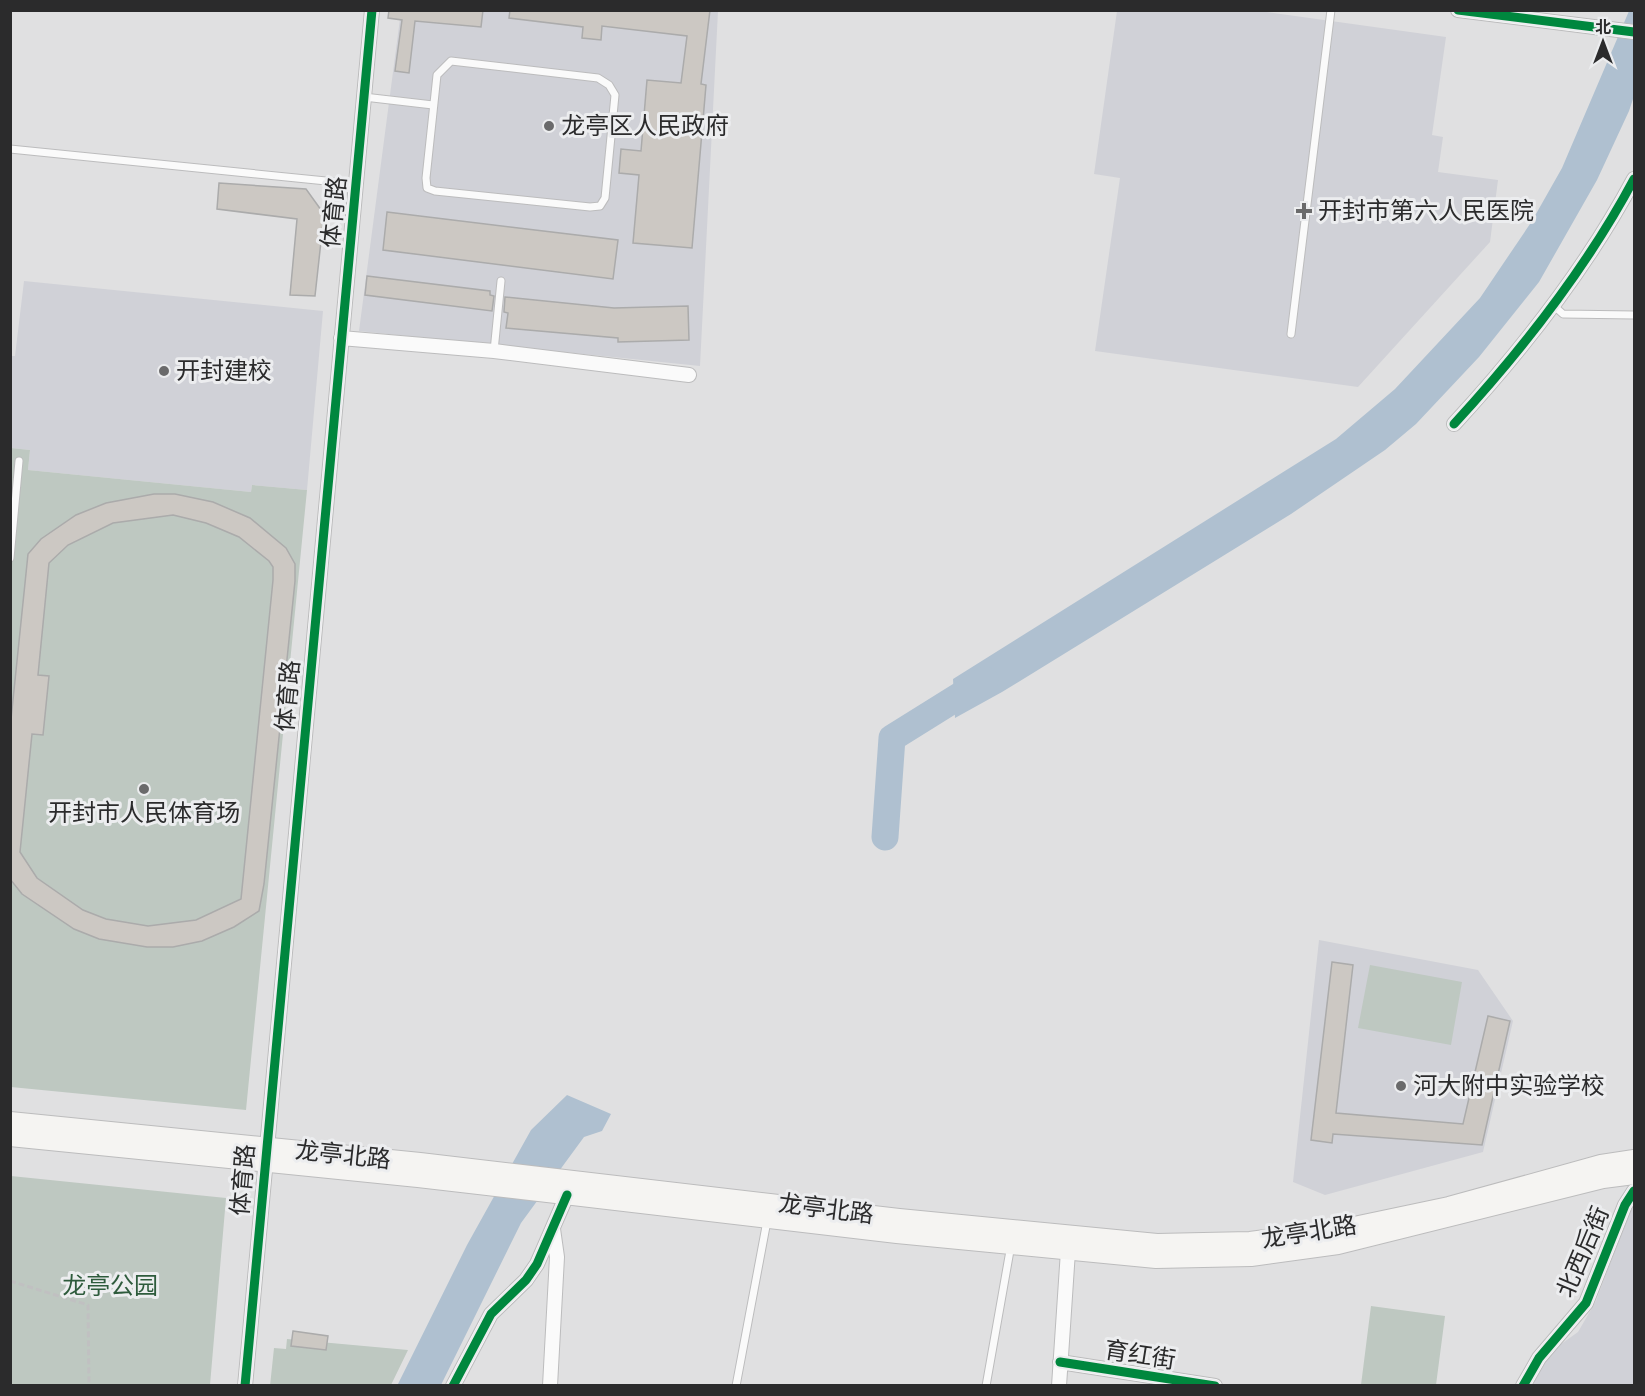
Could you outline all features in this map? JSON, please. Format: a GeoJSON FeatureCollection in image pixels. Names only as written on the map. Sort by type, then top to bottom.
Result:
{"type":"FeatureCollection","features":[{"type":"Feature","properties":{"kind":"main road","name":"龙亭北路"},"geometry":{"type":"LineString","coordinates":[[10,1121],[265,1155],[488,1178],[767,1218],[1068,1251],[1188,1260],[1338,1245],[1603,1179],[1635,1175]]}},
{"type":"Feature","properties":{"kind":"main road","name":"龙亭北路"},"geometry":{"type":"LineString","coordinates":[[10,1137],[265,1155]]}},
{"type":"Feature","properties":{"kind":"main road","name":"龙亭北路"},"geometry":{"type":"LineString","coordinates":[[560,1189],[1188,1244],[1250,1241],[1335,1230],[1449,1206],[1601,1164],[1635,1159]]}},
{"type":"Feature","properties":{"kind":"street","name":"体育路"},"geometry":{"type":"LineString","coordinates":[[245,1386],[372,10]]}},
{"type":"Feature","properties":{"kind":"street"},"geometry":{"type":"LineString","coordinates":[[1458,10],[1635,32]]}},
{"type":"Feature","properties":{"kind":"street"},"geometry":{"type":"LineString","coordinates":[[1454,424],[1506,368],[1554,306],[1635,179]]}},
{"type":"Feature","properties":{"kind":"street"},"geometry":{"type":"LineString","coordinates":[[341,338],[494,351],[689,375]]}},
{"type":"Feature","properties":{"kind":"street"},"geometry":{"type":"LineString","coordinates":[[453,1386],[491,1314],[526,1280],[537,1264],[552,1228],[560,1189]]}},
{"type":"Feature","properties":{"kind":"street","name":"北西后街"},"geometry":{"type":"LineString","coordinates":[[1523,1386],[1539,1358],[1586,1303],[1624,1205],[1635,1191]]}},
{"type":"Feature","properties":{"kind":"street"},"geometry":{"type":"LineString","coordinates":[[550,1386],[557,1257],[552,1228]]}},
{"type":"Feature","properties":{"kind":"street"},"geometry":{"type":"LineString","coordinates":[[1059,1386],[1068,1251]]}},
{"type":"Feature","properties":{"kind":"street","name":"育红街"},"geometry":{"type":"LineString","coordinates":[[1060,1362],[1215,1386]]}},
{"type":"Feature","properties":{"kind":"lane"},"geometry":{"type":"LineString","coordinates":[[1291,334],[1331,10]]}},
{"type":"Feature","properties":{"kind":"lane"},"geometry":{"type":"LineString","coordinates":[[451,61],[598,78],[609,85],[615,95],[604,198],[600,206],[435,191],[427,188],[433,105],[437,75],[451,61]]}},
{"type":"Feature","properties":{"kind":"lane"},"geometry":{"type":"LineString","coordinates":[[364,97],[433,105]]}},
{"type":"Feature","properties":{"kind":"lane"},"geometry":{"type":"LineString","coordinates":[[10,149],[356,184]]}},
{"type":"Feature","properties":{"kind":"lane"},"geometry":{"type":"LineString","coordinates":[[494,351],[501,281]]}},
{"type":"Feature","properties":{"kind":"lane"},"geometry":{"type":"LineString","coordinates":[[1554,306],[1563,314],[1635,315]]}},
{"type":"Feature","properties":{"kind":"lane"},"geometry":{"type":"LineString","coordinates":[[10,558],[19,461]]}},
{"type":"Feature","properties":{"kind":"lane"},"geometry":{"type":"LineString","coordinates":[[736,1386],[767,1218]]}},
{"type":"Feature","properties":{"kind":"lane"},"geometry":{"type":"LineString","coordinates":[[986,1386],[1011,1245]]}},
{"type":"Feature","properties":{"kind":"path"},"geometry":{"type":"LineString","coordinates":[[10,1281],[88,1305],[89,1386]]}},
{"type":"Feature","properties":{"kind":"shaded area","name":"开封市第六人民医院"},"geometry":{"type":"Polygon","coordinates":[[[1252,10],[1446,37],[1432,135],[1443,137],[1438,172],[1498,180],[1490,242],[1358,387],[1095,351],[1120,178],[1094,174],[1117,11],[1252,10]]]}},
{"type":"Feature","properties":{"kind":"shaded area","name":"龙亭区人民政府"},"geometry":{"type":"Polygon","coordinates":[[[401,11],[718,11],[700,366],[359,331],[401,11]]]}},
{"type":"Feature","properties":{"kind":"shaded area","name":"开封建校"},"geometry":{"type":"Polygon","coordinates":[[[24,281],[323,311],[307,490],[252,485],[251,492],[28,470],[30,450],[11,448],[10,356],[15,356],[24,281]]]}},
{"type":"Feature","properties":{"kind":"shaded area","name":"河大附中实验学校"},"geometry":{"type":"Polygon","coordinates":[[[1319,940],[1478,970],[1513,1021],[1483,1152],[1325,1195],[1293,1182],[1319,940]]]}},
{"type":"Feature","properties":{"kind":"shaded area"},"geometry":{"type":"Polygon","coordinates":[[[1634,1200],[1634,1385],[1532,1386],[1536,1372],[1557,1347],[1578,1332],[1596,1301],[1634,1200]]]}},
{"type":"Feature","properties":{"kind":"green space","name":"开封市人民体育场"},"geometry":{"type":"Polygon","coordinates":[[[11,448],[30,450],[28,470],[251,492],[252,485],[307,490],[246,1110],[11,1087],[11,448]]]}},
{"type":"Feature","properties":{"kind":"green space"},"geometry":{"type":"Polygon","coordinates":[[[1370,965],[1462,982],[1451,1045],[1358,1028],[1370,965]]]}},
{"type":"Feature","properties":{"kind":"green space","name":"龙亭公园"},"geometry":{"type":"Polygon","coordinates":[[[11,1176],[226,1198],[210,1385],[11,1385],[11,1176]]]}},
{"type":"Feature","properties":{"kind":"green space"},"geometry":{"type":"Polygon","coordinates":[[[1371,1306],[1445,1316],[1436,1385],[1361,1385],[1371,1306]]]}},
{"type":"Feature","properties":{"kind":"green space"},"geometry":{"type":"Polygon","coordinates":[[[287,1339],[408,1350],[391,1385],[270,1386],[274,1348],[286,1349],[287,1339]]]}},
{"type":"Feature","properties":{"kind":"water"},"geometry":{"type":"Polygon","coordinates":[[[1629,11],[1634,11],[1634,96],[1597,180],[1539,282],[1479,357],[1416,424],[1385,450],[1291,514],[1002,692],[955,718],[953,679],[1336,439],[1395,389],[1480,298],[1532,221],[1562,168],[1629,11]]]}},
{"type":"Feature","properties":{"kind":"water"},"geometry":{"type":"Polygon","coordinates":[[[567,1095],[611,1114],[602,1131],[584,1137],[521,1223],[441,1385],[397,1386],[467,1245],[531,1130],[567,1095]]]}},
{"type":"Feature","properties":{"kind":"building"},"geometry":{"type":"Polygon","coordinates":[[[389,10],[483,10],[481,27],[415,21],[409,73],[395,71],[402,20],[388,18],[389,10]]]}},
{"type":"Feature","properties":{"kind":"building"},"geometry":{"type":"Polygon","coordinates":[[[510,10],[710,10],[701,84],[706,85],[692,248],[633,243],[639,175],[619,173],[621,149],[641,151],[647,80],[681,83],[687,36],[602,26],[601,40],[582,38],[583,27],[509,18],[510,10]]]}},
{"type":"Feature","properties":{"kind":"building"},"geometry":{"type":"Polygon","coordinates":[[[219,183],[306,189],[324,214],[315,296],[290,295],[297,219],[217,209],[219,183]]]}},
{"type":"Feature","properties":{"kind":"building"},"geometry":{"type":"Polygon","coordinates":[[[387,212],[618,240],[613,279],[383,250],[387,212]]]}},
{"type":"Feature","properties":{"kind":"building"},"geometry":{"type":"Polygon","coordinates":[[[367,276],[490,291],[490,295],[494,296],[492,311],[365,295],[367,276]]]}},
{"type":"Feature","properties":{"kind":"building"},"geometry":{"type":"Polygon","coordinates":[[[505,297],[614,308],[688,306],[689,340],[618,342],[618,338],[506,328],[508,313],[504,312],[505,297]]]}},
{"type":"Feature","properties":{"kind":"building"},"geometry":{"type":"Polygon","coordinates":[[[154,494],[175,494],[213,502],[250,518],[286,548],[295,564],[264,884],[259,911],[234,927],[202,941],[173,947],[147,947],[99,939],[74,929],[22,894],[10,879],[10,729],[28,554],[41,539],[76,515],[106,503],[154,494]],[[173,515],[113,523],[68,545],[49,563],[38,675],[49,676],[43,735],[32,734],[20,852],[37,878],[83,910],[106,919],[148,926],[196,920],[241,899],[273,567],[269,561],[239,537],[206,523],[173,515]]]}},
{"type":"Feature","properties":{"kind":"building"},"geometry":{"type":"Polygon","coordinates":[[[1332,962],[1353,965],[1336,1113],[1463,1124],[1488,1016],[1510,1021],[1482,1145],[1333,1134],[1332,1143],[1311,1140],[1332,962]]]}},
{"type":"Feature","properties":{"kind":"building"},"geometry":{"type":"Polygon","coordinates":[[[293,1331],[328,1336],[326,1350],[291,1346],[293,1331]]]}},
{"type":"Feature","properties":{"kind":"waterway"},"geometry":{"type":"LineString","coordinates":[[885,837],[892,738],[985,680]]}},
{"type":"Feature","properties":{"kind":"cycle path"},"geometry":{"type":"LineString","coordinates":[[245,1386],[372,10]]}},
{"type":"Feature","properties":{"kind":"cycle path"},"geometry":{"type":"LineString","coordinates":[[1458,10],[1634,32]]}},
{"type":"Feature","properties":{"kind":"cycle path"},"geometry":{"type":"LineString","coordinates":[[1454,424],[1552,307],[1595,245],[1634,179]]}},
{"type":"Feature","properties":{"kind":"cycle path"},"geometry":{"type":"LineString","coordinates":[[1523,1386],[1539,1358],[1586,1303],[1625,1205],[1634,1191]]}},
{"type":"Feature","properties":{"kind":"cycle path"},"geometry":{"type":"LineString","coordinates":[[453,1386],[491,1314],[526,1280],[537,1264],[567,1195]]}},
{"type":"Feature","properties":{"kind":"cycle path"},"geometry":{"type":"LineString","coordinates":[[1060,1362],[1215,1386]]}},
{"type":"Feature","properties":{"kind":"place","name":"龙亭区人民政府"},"geometry":{"type":"Point","coordinates":[549,126]}},
{"type":"Feature","properties":{"kind":"place","name":"开封市第六人民医院"},"geometry":{"type":"Point","coordinates":[1304,211]}},
{"type":"Feature","properties":{"kind":"place","name":"开封建校"},"geometry":{"type":"Point","coordinates":[164,371]}},
{"type":"Feature","properties":{"kind":"place","name":"开封市人民体育场"},"geometry":{"type":"Point","coordinates":[144,789]}},
{"type":"Feature","properties":{"kind":"place","name":"河大附中实验学校"},"geometry":{"type":"Point","coordinates":[1401,1086]}}]}
